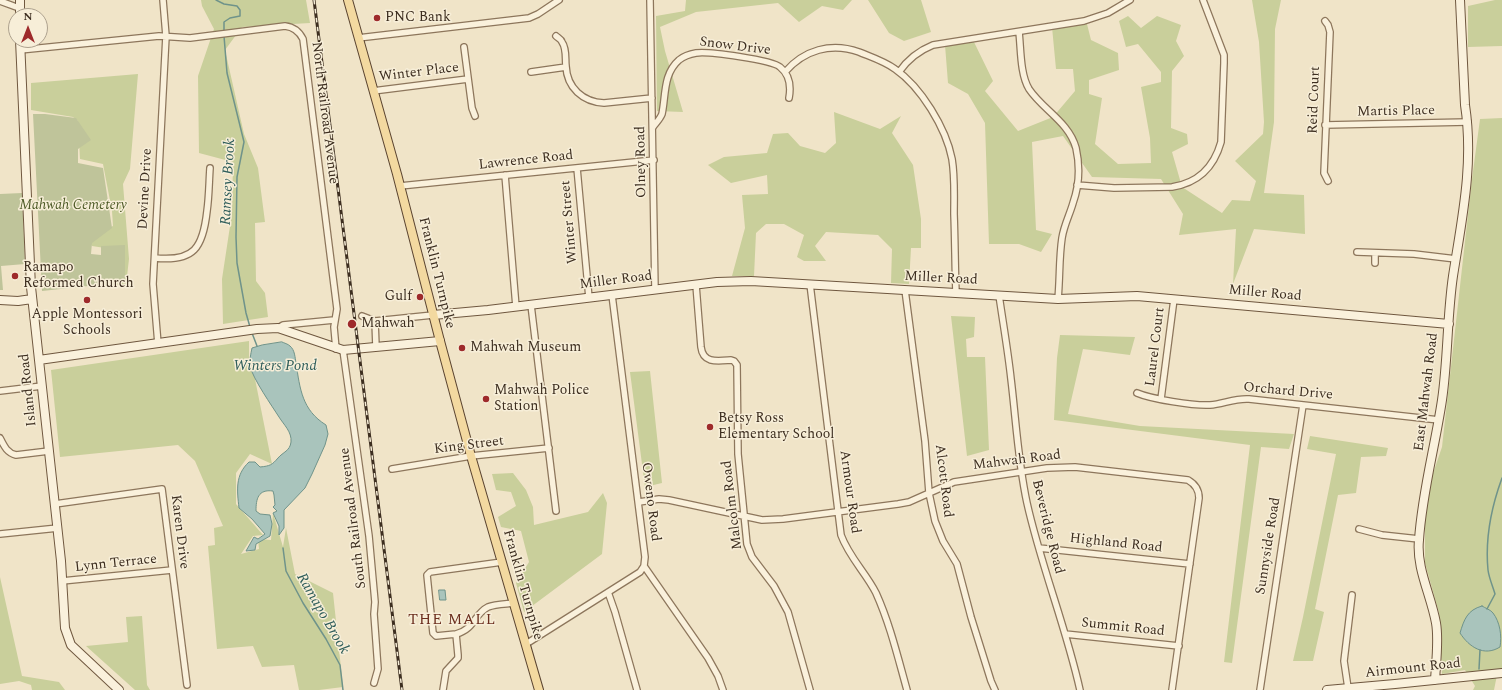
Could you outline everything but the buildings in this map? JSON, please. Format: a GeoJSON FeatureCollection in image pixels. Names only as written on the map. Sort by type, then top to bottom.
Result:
{"type":"FeatureCollection","features":[{"type":"Feature","properties":{"kind":"main road","name":"Franklin Turnpike"},"geometry":{"type":"LineString","coordinates":[[348,0],[400,186],[471,456],[538,690]]}},
{"type":"Feature","properties":{"kind":"street"},"geometry":{"type":"LineString","coordinates":[[163,0],[166,36]]}},
{"type":"Feature","properties":{"kind":"street"},"geometry":{"type":"LineString","coordinates":[[358,38],[529,18],[538,14],[559,0]]}},
{"type":"Feature","properties":{"kind":"street","name":"Olney Road"},"geometry":{"type":"LineString","coordinates":[[650,0],[654,160],[655,290]]}},
{"type":"Feature","properties":{"kind":"street"},"geometry":{"type":"LineString","coordinates":[[899,72],[912,56],[933,45],[1019,32],[1090,19],[1108,13],[1130,0]]}},
{"type":"Feature","properties":{"kind":"street"},"geometry":{"type":"LineString","coordinates":[[1078,185],[1114,188],[1180,186],[1200,176],[1212,164],[1221,142],[1224,63],[1222,48],[1203,0]]}},
{"type":"Feature","properties":{"kind":"street","name":"East Mahwah Road"},"geometry":{"type":"LineString","coordinates":[[1435,680],[1436,625],[1419,556],[1419,539],[1421,512],[1439,420],[1453,278],[1468,182],[1468,122],[1465,105],[1460,0]]}},
{"type":"Feature","properties":{"kind":"street"},"geometry":{"type":"LineString","coordinates":[[0,1],[20,8]]}},
{"type":"Feature","properties":{"kind":"street","name":"Reid Court"},"geometry":{"type":"LineString","coordinates":[[1325,21],[1330,32],[1324,173],[1328,181]]}},
{"type":"Feature","properties":{"kind":"street","name":"North Railroad Avenue"},"geometry":{"type":"LineString","coordinates":[[20,50],[134,38],[166,36],[190,38],[285,26],[294,28],[298,31],[303,39],[337,309],[334,320]]}},
{"type":"Feature","properties":{"kind":"street"},"geometry":{"type":"LineString","coordinates":[[1019,32],[1023,74],[1028,88],[1065,127],[1073,139],[1077,154],[1078,185],[1063,236],[1060,252],[1058,299]]}},
{"type":"Feature","properties":{"kind":"street","name":"Devine Drive"},"geometry":{"type":"LineString","coordinates":[[158,344],[153,284],[166,36]]}},
{"type":"Feature","properties":{"kind":"street"},"geometry":{"type":"LineString","coordinates":[[556,36],[562,41],[564,46],[568,80],[574,90],[585,99],[591,102],[604,104],[652,98]]}},
{"type":"Feature","properties":{"kind":"street"},"geometry":{"type":"LineString","coordinates":[[464,47],[472,108],[475,116]]}},
{"type":"Feature","properties":{"kind":"street"},"geometry":{"type":"LineString","coordinates":[[785,72],[792,64],[804,55],[819,49],[833,48],[855,51],[889,65],[899,72],[917,90],[927,104],[949,148],[954,179],[956,293]]}},
{"type":"Feature","properties":{"kind":"street","name":"Island Road"},"geometry":{"type":"LineString","coordinates":[[20,50],[26,203],[32,299],[58,528],[65,628],[71,645],[119,690]]}},
{"type":"Feature","properties":{"kind":"street","name":"Snow Drive"},"geometry":{"type":"LineString","coordinates":[[653,127],[662,114],[664,91],[669,75],[676,63],[685,56],[698,52],[773,63],[782,68],[785,72],[790,90],[788,98]]}},
{"type":"Feature","properties":{"kind":"street"},"geometry":{"type":"LineString","coordinates":[[531,72],[566,67]]}},
{"type":"Feature","properties":{"kind":"street","name":"Winter Place"},"geometry":{"type":"LineString","coordinates":[[374,90],[468,79]]}},
{"type":"Feature","properties":{"kind":"street","name":"Martis Place"},"geometry":{"type":"LineString","coordinates":[[1325,125],[1468,122]]}},
{"type":"Feature","properties":{"kind":"street","name":"Lawrence Road"},"geometry":{"type":"LineString","coordinates":[[400,186],[654,160]]}},
{"type":"Feature","properties":{"kind":"street"},"geometry":{"type":"LineString","coordinates":[[155,258],[168,260],[182,257],[192,251],[200,242],[205,229],[210,168]]}},
{"type":"Feature","properties":{"kind":"street","name":"Winter Street"},"geometry":{"type":"LineString","coordinates":[[577,168],[589,298]]}},
{"type":"Feature","properties":{"kind":"street"},"geometry":{"type":"LineString","coordinates":[[505,175],[516,306]]}},
{"type":"Feature","properties":{"kind":"street"},"geometry":{"type":"LineString","coordinates":[[1357,252],[1414,254],[1456,259]]}},
{"type":"Feature","properties":{"kind":"street"},"geometry":{"type":"LineString","coordinates":[[1375,253],[1375,264]]}},
{"type":"Feature","properties":{"kind":"street","name":"Miller Road"},"geometry":{"type":"LineString","coordinates":[[433,315],[531,305],[717,282],[751,280],[1058,299],[1123,296],[1174,299],[1449,324]]}},
{"type":"Feature","properties":{"kind":"street","name":"Armour Road"},"geometry":{"type":"LineString","coordinates":[[810,284],[841,535],[850,554],[875,592],[883,610],[907,690]]}},
{"type":"Feature","properties":{"kind":"street","name":"Malcolm Road"},"geometry":{"type":"LineString","coordinates":[[696,285],[703,355],[707,359],[714,361],[734,361],[737,365],[738,439],[744,517],[749,551],[774,586],[788,612],[810,690]]}},
{"type":"Feature","properties":{"kind":"street","name":"Alcott Road"},"geometry":{"type":"LineString","coordinates":[[905,290],[925,442],[929,493],[932,500],[934,521],[957,564],[990,681],[995,690]]}},
{"type":"Feature","properties":{"kind":"street","name":"Oweno Road"},"geometry":{"type":"LineString","coordinates":[[612,295],[639,502],[645,557],[644,566]]}},
{"type":"Feature","properties":{"kind":"street","name":"Beveridge Road"},"geometry":{"type":"LineString","coordinates":[[999,295],[1011,377],[1021,472],[1026,502],[1080,690]]}},
{"type":"Feature","properties":{"kind":"street"},"geometry":{"type":"LineString","coordinates":[[0,300],[18,301],[32,299]]}},
{"type":"Feature","properties":{"kind":"street","name":"Laurel Court"},"geometry":{"type":"LineString","coordinates":[[1161,399],[1174,299]]}},
{"type":"Feature","properties":{"kind":"street"},"geometry":{"type":"LineString","coordinates":[[531,305],[556,511]]}},
{"type":"Feature","properties":{"kind":"street"},"geometry":{"type":"LineString","coordinates":[[362,316],[375,321],[433,315]]}},
{"type":"Feature","properties":{"kind":"street"},"geometry":{"type":"LineString","coordinates":[[278,328],[283,325],[334,320]]}},
{"type":"Feature","properties":{"kind":"street","name":"South Railroad Avenue"},"geometry":{"type":"LineString","coordinates":[[334,320],[356,434],[369,536],[375,602],[374,614],[378,669],[374,683]]}},
{"type":"Feature","properties":{"kind":"street"},"geometry":{"type":"LineString","coordinates":[[375,321],[376,348]]}},
{"type":"Feature","properties":{"kind":"street"},"geometry":{"type":"LineString","coordinates":[[39,360],[257,329],[278,328],[340,350],[376,348],[440,341]]}},
{"type":"Feature","properties":{"kind":"street"},"geometry":{"type":"LineString","coordinates":[[0,391],[42,386]]}},
{"type":"Feature","properties":{"kind":"street","name":"Orchard Drive"},"geometry":{"type":"LineString","coordinates":[[1137,392],[1161,399],[1201,405],[1210,405],[1242,399],[1439,420]]}},
{"type":"Feature","properties":{"kind":"street","name":"Sunnyside Road"},"geometry":{"type":"LineString","coordinates":[[1260,690],[1303,405]]}},
{"type":"Feature","properties":{"kind":"street"},"geometry":{"type":"LineString","coordinates":[[0,438],[5,449],[12,454],[49,451]]}},
{"type":"Feature","properties":{"kind":"street","name":"King Street"},"geometry":{"type":"LineString","coordinates":[[392,469],[471,456],[549,448]]}},
{"type":"Feature","properties":{"kind":"street","name":"Mahwah Road"},"geometry":{"type":"LineString","coordinates":[[639,502],[659,499],[669,500],[744,517],[772,521],[909,502],[954,482],[1047,468],[1075,467],[1188,480],[1198,489],[1200,498],[1172,690]]}},
{"type":"Feature","properties":{"kind":"street","name":"Karen Drive"},"geometry":{"type":"LineString","coordinates":[[55,504],[162,489],[187,686]]}},
{"type":"Feature","properties":{"kind":"street"},"geometry":{"type":"LineString","coordinates":[[0,534],[58,528]]}},
{"type":"Feature","properties":{"kind":"street"},"geometry":{"type":"LineString","coordinates":[[1359,529],[1382,535],[1419,539]]}},
{"type":"Feature","properties":{"kind":"street","name":"Highland Road"},"geometry":{"type":"LineString","coordinates":[[1039,548],[1190,564]]}},
{"type":"Feature","properties":{"kind":"street"},"geometry":{"type":"LineString","coordinates":[[502,562],[430,572],[427,575],[433,633],[436,636],[464,632],[470,628],[479,615],[489,607],[514,603]]}},
{"type":"Feature","properties":{"kind":"street"},"geometry":{"type":"LineString","coordinates":[[526,644],[640,572],[644,566],[714,667],[722,690]]}},
{"type":"Feature","properties":{"kind":"street","name":"Lynn Terrace"},"geometry":{"type":"LineString","coordinates":[[62,581],[172,570]]}},
{"type":"Feature","properties":{"kind":"street"},"geometry":{"type":"LineString","coordinates":[[608,592],[637,690]]}},
{"type":"Feature","properties":{"kind":"street"},"geometry":{"type":"LineString","coordinates":[[1348,688],[1344,656],[1352,595]]}},
{"type":"Feature","properties":{"kind":"street"},"geometry":{"type":"LineString","coordinates":[[443,690],[446,671],[458,658],[456,634]]}},
{"type":"Feature","properties":{"kind":"street","name":"Summit Road"},"geometry":{"type":"LineString","coordinates":[[1065,634],[1179,646]]}},
{"type":"Feature","properties":{"kind":"street","name":"Airmount Road"},"geometry":{"type":"LineString","coordinates":[[1327,690],[1395,687],[1435,680],[1502,673]]}},
{"type":"Feature","properties":{"kind":"green space"},"geometry":{"type":"Polygon","coordinates":[[[201,0],[306,0],[310,23],[242,27],[225,50],[244,134],[258,168],[265,222],[255,223],[256,281],[265,293],[268,317],[223,324],[222,279],[232,213],[233,162],[199,153],[198,76],[214,29],[202,6],[201,0]]]}},
{"type":"Feature","properties":{"kind":"green space"},"geometry":{"type":"Polygon","coordinates":[[[686,0],[852,0],[843,10],[822,6],[799,22],[778,3],[696,12],[660,27],[665,51],[683,112],[657,111],[656,16],[685,11],[686,0]]]}},
{"type":"Feature","properties":{"kind":"green space"},"geometry":{"type":"Polygon","coordinates":[[[868,0],[921,0],[931,32],[904,41],[889,33],[868,0]]]}},
{"type":"Feature","properties":{"kind":"green space"},"geometry":{"type":"Polygon","coordinates":[[[1252,0],[1281,0],[1275,29],[1274,122],[1264,193],[1304,195],[1305,234],[1254,229],[1233,284],[1236,229],[1179,235],[1183,214],[1161,179],[1092,177],[1063,136],[1032,142],[1036,230],[1052,234],[1041,252],[1019,244],[989,244],[985,123],[968,94],[948,83],[945,45],[973,40],[993,81],[985,91],[1018,131],[1053,117],[1075,91],[1073,69],[1056,69],[1052,27],[1086,20],[1091,40],[1118,53],[1119,70],[1089,80],[1089,94],[1102,98],[1095,144],[1118,164],[1151,163],[1150,138],[1141,87],[1161,82],[1161,72],[1138,44],[1126,47],[1119,21],[1128,16],[1141,28],[1157,16],[1181,25],[1176,41],[1184,56],[1172,71],[1171,128],[1187,134],[1188,144],[1172,152],[1182,187],[1222,213],[1232,200],[1250,201],[1256,181],[1235,161],[1263,134],[1264,122],[1259,42],[1252,0]]]}},
{"type":"Feature","properties":{"kind":"green space"},"geometry":{"type":"Polygon","coordinates":[[[1495,0],[1502,0],[1502,46],[1468,47],[1468,6],[1495,0]]]}},
{"type":"Feature","properties":{"kind":"green space"},"geometry":{"type":"Polygon","coordinates":[[[138,74],[130,169],[123,184],[129,259],[126,285],[61,286],[114,268],[105,248],[92,246],[89,241],[93,235],[113,226],[112,211],[103,164],[80,159],[78,121],[73,117],[31,110],[31,83],[138,74]]]}},
{"type":"Feature","properties":{"kind":"green space"},"geometry":{"type":"Polygon","coordinates":[[[834,112],[880,129],[901,116],[892,133],[913,165],[921,219],[921,248],[911,248],[909,284],[891,283],[892,249],[878,235],[826,232],[815,246],[826,261],[804,261],[797,257],[804,235],[784,224],[766,224],[756,233],[754,276],[732,276],[745,228],[742,195],[768,194],[767,175],[731,183],[708,165],[724,157],[767,153],[773,134],[788,133],[800,146],[825,153],[836,143],[834,112]]]}},
{"type":"Feature","properties":{"kind":"green space","name":"Mahwah Cemetery"},"geometry":{"type":"Polygon","coordinates":[[[33,114],[76,118],[91,140],[78,149],[78,163],[103,168],[112,228],[92,243],[91,254],[101,255],[101,246],[125,245],[125,282],[42,291],[33,114]]]}},
{"type":"Feature","properties":{"kind":"green space"},"geometry":{"type":"Polygon","coordinates":[[[1502,118],[1502,669],[1498,670],[1494,690],[1473,690],[1475,686],[1465,670],[1442,674],[1439,613],[1425,563],[1425,497],[1442,447],[1480,119],[1502,118]]]}},
{"type":"Feature","properties":{"kind":"green space"},"geometry":{"type":"Polygon","coordinates":[[[22,193],[25,264],[1,266],[3,290],[0,290],[0,194],[22,193]]]}},
{"type":"Feature","properties":{"kind":"green space"},"geometry":{"type":"Polygon","coordinates":[[[951,316],[975,317],[974,337],[966,339],[967,357],[985,357],[989,450],[967,456],[951,316]]]}},
{"type":"Feature","properties":{"kind":"green space"},"geometry":{"type":"Polygon","coordinates":[[[1060,335],[1135,337],[1130,355],[1083,349],[1068,414],[1140,426],[1294,434],[1289,449],[1261,447],[1232,663],[1224,662],[1250,445],[1054,420],[1057,358],[1060,335]]]}},
{"type":"Feature","properties":{"kind":"green space"},"geometry":{"type":"Polygon","coordinates":[[[249,341],[249,369],[254,374],[272,464],[250,454],[236,473],[236,504],[263,535],[253,536],[241,554],[259,549],[258,539],[271,540],[273,513],[283,547],[286,528],[295,574],[333,593],[343,687],[319,690],[299,690],[294,665],[262,667],[253,646],[217,649],[208,546],[215,545],[214,528],[223,526],[195,461],[178,445],[60,457],[51,370],[249,341]]]}},
{"type":"Feature","properties":{"kind":"green space"},"geometry":{"type":"Polygon","coordinates":[[[650,371],[662,483],[645,487],[630,372],[650,371]]]}},
{"type":"Feature","properties":{"kind":"green space"},"geometry":{"type":"Polygon","coordinates":[[[1310,436],[1388,448],[1386,456],[1361,457],[1356,493],[1338,495],[1315,609],[1324,612],[1313,661],[1293,661],[1336,454],[1307,449],[1310,436]]]}},
{"type":"Feature","properties":{"kind":"green space"},"geometry":{"type":"Polygon","coordinates":[[[513,473],[526,490],[533,507],[534,525],[588,512],[603,493],[607,503],[602,554],[524,612],[516,583],[529,562],[521,531],[501,527],[498,517],[516,506],[511,492],[496,490],[492,474],[513,473]]]}},
{"type":"Feature","properties":{"kind":"green space"},"geometry":{"type":"Polygon","coordinates":[[[0,577],[22,676],[59,682],[65,690],[32,690],[31,685],[19,681],[0,684],[0,577]]]}},
{"type":"Feature","properties":{"kind":"green space"},"geometry":{"type":"Polygon","coordinates":[[[142,616],[147,685],[150,690],[135,690],[86,646],[128,642],[126,617],[142,616]]]}},
{"type":"Feature","properties":{"kind":"water","name":"Winters Pond"},"geometry":{"type":"Polygon","coordinates":[[[282,342],[289,345],[293,350],[301,390],[307,406],[318,419],[326,425],[328,434],[325,445],[305,488],[284,510],[284,528],[279,535],[279,526],[273,513],[277,511],[273,507],[275,505],[273,491],[261,493],[257,499],[256,511],[260,514],[270,515],[272,524],[270,536],[256,544],[255,550],[246,551],[254,537],[258,539],[265,534],[252,519],[239,508],[238,483],[241,472],[249,462],[255,462],[260,467],[269,466],[288,449],[291,442],[289,432],[263,392],[252,371],[250,364],[252,348],[282,342]]]}},
{"type":"Feature","properties":{"kind":"water"},"geometry":{"type":"Polygon","coordinates":[[[439,590],[445,590],[446,600],[440,600],[439,590]]]}},
{"type":"Feature","properties":{"kind":"water"},"geometry":{"type":"Polygon","coordinates":[[[1482,606],[1492,612],[1499,625],[1501,634],[1500,647],[1494,650],[1483,651],[1477,649],[1472,646],[1460,633],[1467,616],[1473,610],[1482,606]]]}},
{"type":"Feature","properties":{"kind":"waterway","name":"Ramsey Brook"},"geometry":{"type":"LineString","coordinates":[[216,0],[224,4],[237,6],[240,10],[240,16],[230,18],[224,22],[224,32]]}},
{"type":"Feature","properties":{"kind":"waterway","name":"Ramsey Brook"},"geometry":{"type":"LineString","coordinates":[[224,36],[227,73],[244,142],[237,177],[236,237],[237,263],[250,327]]}},
{"type":"Feature","properties":{"kind":"waterway","name":"Ramsey Brook"},"geometry":{"type":"LineString","coordinates":[[252,333],[257,346]]}},
{"type":"Feature","properties":{"kind":"waterway"},"geometry":{"type":"LineString","coordinates":[[1487,609],[1495,594],[1488,570],[1488,535],[1492,512],[1502,478]]}},
{"type":"Feature","properties":{"kind":"waterway","name":"Ramapo Brook"},"geometry":{"type":"LineString","coordinates":[[283,548],[286,571],[340,665],[343,690]]}},
{"type":"Feature","properties":{"kind":"waterway"},"geometry":{"type":"LineString","coordinates":[[1479,669],[1480,650]]}},
{"type":"Feature","properties":{"kind":"railway"},"geometry":{"type":"LineString","coordinates":[[314,0],[402,690]]}},
{"type":"Feature","properties":{"kind":"place","name":"PNC Bank"},"geometry":{"type":"Point","coordinates":[377,18]}},
{"type":"Feature","properties":{"kind":"place","name":"Ramapo Reformed Church"},"geometry":{"type":"Point","coordinates":[15,276]}},
{"type":"Feature","properties":{"kind":"place","name":"Gulf"},"geometry":{"type":"Point","coordinates":[420,297]}},
{"type":"Feature","properties":{"kind":"place","name":"Apple Montessori Schools"},"geometry":{"type":"Point","coordinates":[87,300]}},
{"type":"Feature","properties":{"kind":"place","name":"Mahwah"},"geometry":{"type":"Point","coordinates":[352,324]}},
{"type":"Feature","properties":{"kind":"place","name":"Mahwah Museum"},"geometry":{"type":"Point","coordinates":[462,348]}},
{"type":"Feature","properties":{"kind":"place","name":"Mahwah Police Station"},"geometry":{"type":"Point","coordinates":[486,399]}},
{"type":"Feature","properties":{"kind":"place","name":"Betsy Ross Elementary School"},"geometry":{"type":"Point","coordinates":[710,427]}},
{"type":"Feature","properties":{"kind":"district","name":"THE MALL"},"geometry":{"type":"Point","coordinates":[452,621]}}]}
